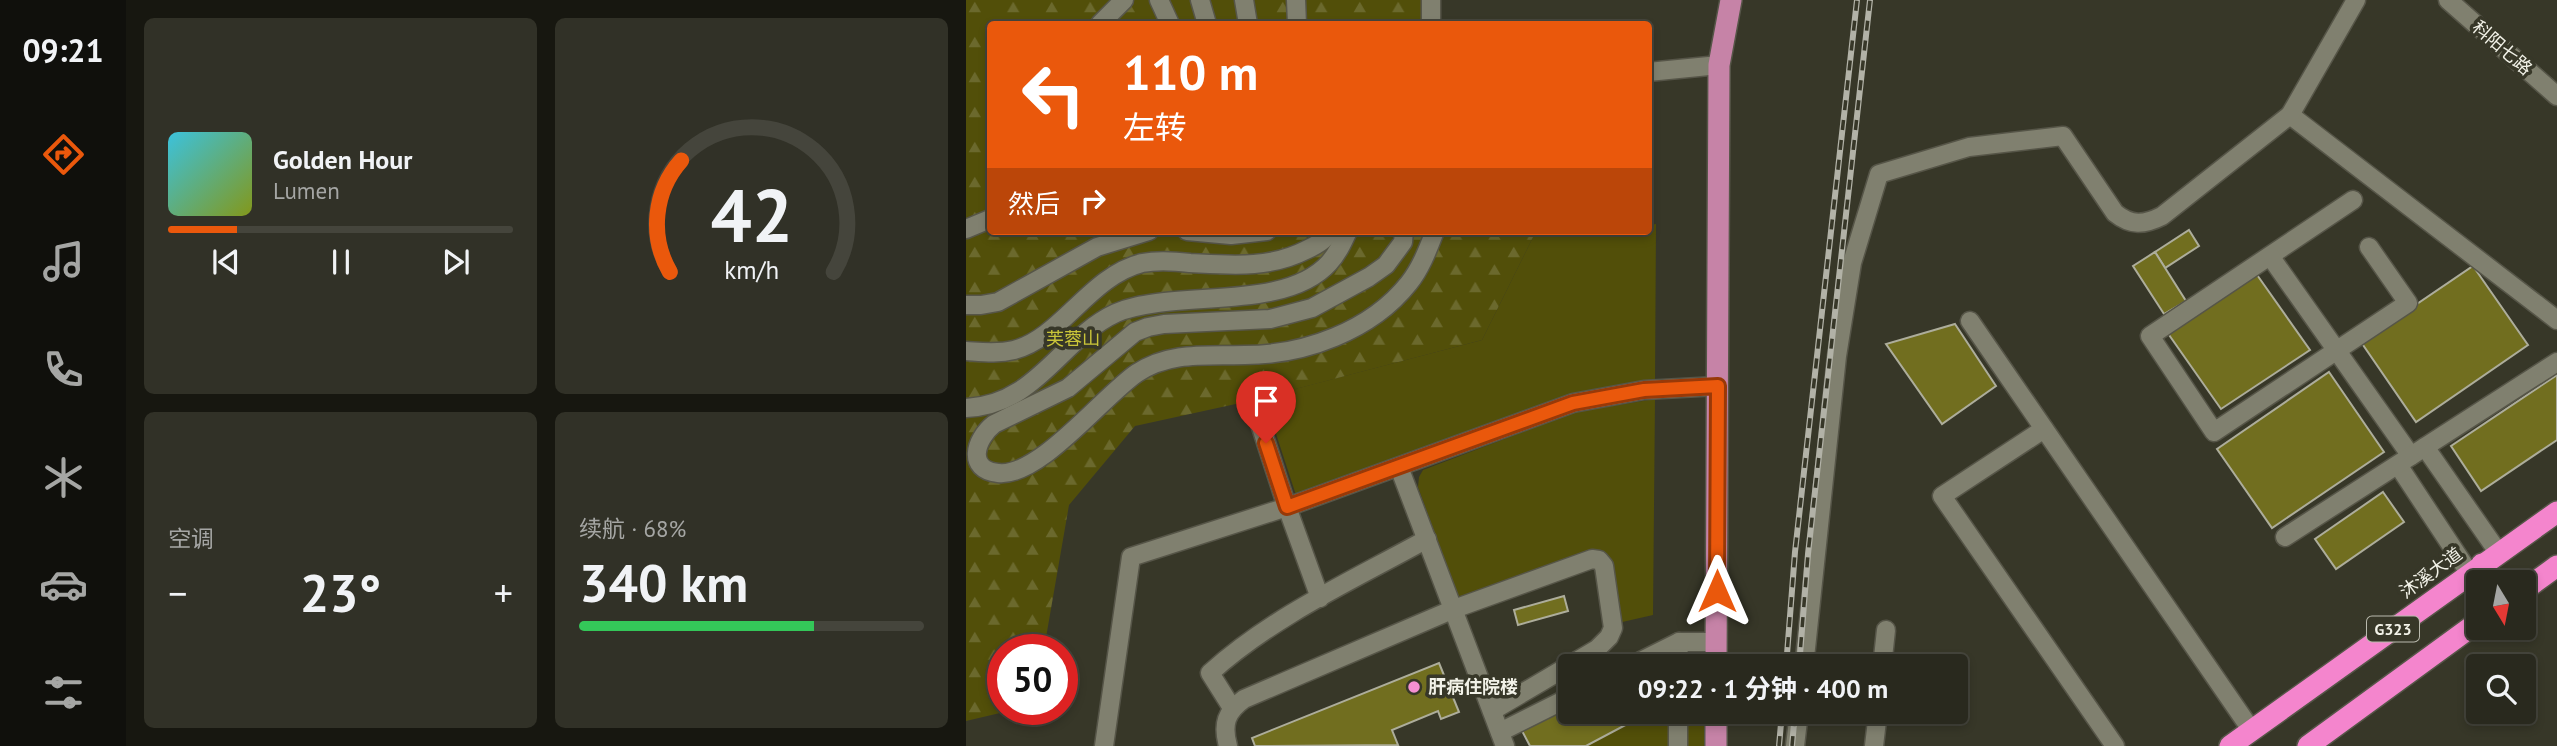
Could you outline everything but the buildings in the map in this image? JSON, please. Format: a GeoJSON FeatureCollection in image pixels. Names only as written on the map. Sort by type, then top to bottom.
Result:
{"type":"FeatureCollection","features":[{"type":"Feature","properties":{"kind":"highway","name":"沐溪大道"},"geometry":{"type":"LineString","coordinates":[[2230,746],[2557,512]]}},
{"type":"Feature","properties":{"kind":"highway"},"geometry":{"type":"LineString","coordinates":[[2483,563],[2487,570]]}},
{"type":"Feature","properties":{"kind":"highway"},"geometry":{"type":"LineString","coordinates":[[2536,581],[2557,566]]}},
{"type":"Feature","properties":{"kind":"highway","name":"G323"},"geometry":{"type":"LineString","coordinates":[[2308,746],[2466,631]]}},
{"type":"Feature","properties":{"kind":"main road"},"geometry":{"type":"LineString","coordinates":[[1716,654],[1719,65],[1731,0]]}},
{"type":"Feature","properties":{"kind":"main road"},"geometry":{"type":"LineString","coordinates":[[1716,724],[1716,746]]}},
{"type":"Feature","properties":{"kind":"street"},"geometry":{"type":"LineString","coordinates":[[1103,21],[1124,0]]}},
{"type":"Feature","properties":{"kind":"street"},"geometry":{"type":"LineString","coordinates":[[1159,0],[1169,21]]}},
{"type":"Feature","properties":{"kind":"street"},"geometry":{"type":"LineString","coordinates":[[1200,0],[1206,21]]}},
{"type":"Feature","properties":{"kind":"street"},"geometry":{"type":"LineString","coordinates":[[1244,0],[1248,21]]}},
{"type":"Feature","properties":{"kind":"street"},"geometry":{"type":"LineString","coordinates":[[1296,0],[1297,21]]}},
{"type":"Feature","properties":{"kind":"street"},"geometry":{"type":"LineString","coordinates":[[1431,0],[1431,21]]}},
{"type":"Feature","properties":{"kind":"street"},"geometry":{"type":"LineString","coordinates":[[1805,654],[1837,356],[1852,262],[1879,174],[1969,148],[2063,136],[2115,213],[2125,221],[2150,222],[2162,216],[2290,115],[2356,0]]}},
{"type":"Feature","properties":{"kind":"street","name":"科阳七路"},"geometry":{"type":"LineString","coordinates":[[2448,0],[2557,96]]}},
{"type":"Feature","properties":{"kind":"street"},"geometry":{"type":"LineString","coordinates":[[1652,72],[1719,65]]}},
{"type":"Feature","properties":{"kind":"street"},"geometry":{"type":"LineString","coordinates":[[2290,115],[2557,320]]}},
{"type":"Feature","properties":{"kind":"street"},"geometry":{"type":"LineString","coordinates":[[2353,200],[2150,336],[2214,432],[2408,303],[2369,247]]}},
{"type":"Feature","properties":{"kind":"street"},"geometry":{"type":"LineString","coordinates":[[966,229],[987,220]]}},
{"type":"Feature","properties":{"kind":"street"},"geometry":{"type":"LineString","coordinates":[[966,305],[998,302],[1097,247],[1133,235]]}},
{"type":"Feature","properties":{"kind":"street"},"geometry":{"type":"LineString","coordinates":[[966,351],[1001,353],[1017,350],[1035,341],[1113,276],[1144,263],[1175,261],[1248,266],[1287,258],[1320,235]]}},
{"type":"Feature","properties":{"kind":"street"},"geometry":{"type":"LineString","coordinates":[[966,408],[980,407],[1013,394],[1035,381],[1074,342],[1116,313],[1178,300],[1262,293],[1303,283],[1329,264],[1347,235]]}},
{"type":"Feature","properties":{"kind":"street"},"geometry":{"type":"LineString","coordinates":[[1404,235],[1403,242],[1386,265],[1312,308],[1270,319],[1164,324],[1135,332],[1068,388],[983,432],[977,442],[976,454],[985,470],[994,473],[1006,474],[1023,469],[1049,451],[1135,374],[1154,363],[1187,355],[1247,356],[1281,353],[1307,347],[1359,325],[1383,308],[1410,282],[1433,235]]}},
{"type":"Feature","properties":{"kind":"street"},"geometry":{"type":"LineString","coordinates":[[2270,256],[2483,563]]}},
{"type":"Feature","properties":{"kind":"street"},"geometry":{"type":"LineString","coordinates":[[1970,321],[2252,732]]}},
{"type":"Feature","properties":{"kind":"street"},"geometry":{"type":"LineString","coordinates":[[2285,537],[2557,362]]}},
{"type":"Feature","properties":{"kind":"street"},"geometry":{"type":"LineString","coordinates":[[1104,746],[1131,557],[1287,507],[1573,403],[1644,390],[1718,386]]}},
{"type":"Feature","properties":{"kind":"street"},"geometry":{"type":"LineString","coordinates":[[1259,421],[1320,598]]}},
{"type":"Feature","properties":{"kind":"street"},"geometry":{"type":"LineString","coordinates":[[2045,429],[1942,496],[2115,746]]}},
{"type":"Feature","properties":{"kind":"street"},"geometry":{"type":"LineString","coordinates":[[2411,456],[2483,563]]}},
{"type":"Feature","properties":{"kind":"street"},"geometry":{"type":"LineString","coordinates":[[1399,467],[1503,739],[1558,705]]}},
{"type":"Feature","properties":{"kind":"street"},"geometry":{"type":"LineString","coordinates":[[1232,708],[1210,673],[1231,654],[1272,625],[1427,539]]}},
{"type":"Feature","properties":{"kind":"street"},"geometry":{"type":"LineString","coordinates":[[1228,746],[1224,729],[1232,708],[1244,699],[1454,609],[1592,559],[1599,560],[1604,566],[1613,619],[1609,637],[1597,649],[1492,711]]}},
{"type":"Feature","properties":{"kind":"street"},"geometry":{"type":"LineString","coordinates":[[1883,654],[1886,630]]}},
{"type":"Feature","properties":{"kind":"street"},"geometry":{"type":"LineString","coordinates":[[1655,654],[1679,642],[1716,642]]}},
{"type":"Feature","properties":{"kind":"street"},"geometry":{"type":"LineString","coordinates":[[1679,642],[1679,654]]}},
{"type":"Feature","properties":{"kind":"street"},"geometry":{"type":"LineString","coordinates":[[1678,724],[1678,746]]}},
{"type":"Feature","properties":{"kind":"street"},"geometry":{"type":"LineString","coordinates":[[1795,746],[1797,724]]}},
{"type":"Feature","properties":{"kind":"street"},"geometry":{"type":"LineString","coordinates":[[1874,746],[1877,724]]}},
{"type":"Feature","properties":{"kind":"green space","name":"芙蓉山"},"geometry":{"type":"Polygon","coordinates":[[[966,0],[1439,0],[1441,21],[987,21],[987,235],[1534,235],[1482,340],[1254,400],[1135,426],[1069,505],[1047,634],[987,634],[987,716],[966,721],[966,0]]]}},
{"type":"Feature","properties":{"kind":"green space"},"geometry":{"type":"Polygon","coordinates":[[[1656,224],[1655,383],[1572,395],[1296,495],[1264,397],[1482,340],[1534,235],[1652,235],[1652,225],[1656,224]]]}},
{"type":"Feature","properties":{"kind":"green space"},"geometry":{"type":"Polygon","coordinates":[[[1655,399],[1653,615],[1618,623],[1606,559],[1459,599],[1418,487],[1423,470],[1575,412],[1655,399]]]}},
{"type":"Feature","properties":{"kind":"green space"},"geometry":{"type":"Polygon","coordinates":[[[1629,724],[1669,724],[1669,746],[1586,746],[1629,724]]]}},
{"type":"Feature","properties":{"kind":"green space"},"geometry":{"type":"Polygon","coordinates":[[[1687,724],[1706,724],[1706,746],[1686,746],[1687,724]]]}},
{"type":"Feature","properties":{"kind":"railway"},"geometry":{"type":"LineString","coordinates":[[1787,654],[1795,552],[1857,0]]}},
{"type":"Feature","properties":{"kind":"railway"},"geometry":{"type":"LineString","coordinates":[[1800,654],[1808,554],[1870,0]]}},
{"type":"Feature","properties":{"kind":"railway"},"geometry":{"type":"LineString","coordinates":[[1779,746],[1781,724]]}},
{"type":"Feature","properties":{"kind":"railway"},"geometry":{"type":"LineString","coordinates":[[1792,746],[1794,724]]}},
{"type":"Feature","properties":{"kind":"place","name":"肝病住院楼"},"geometry":{"type":"Point","coordinates":[1414,687]}},
{"type":"Feature","properties":{"kind":"route"},"geometry":{"type":"LineString","coordinates":[[1266,443],[1287,507],[1573,403],[1644,390],[1718,386],[1717,591]]}}]}
